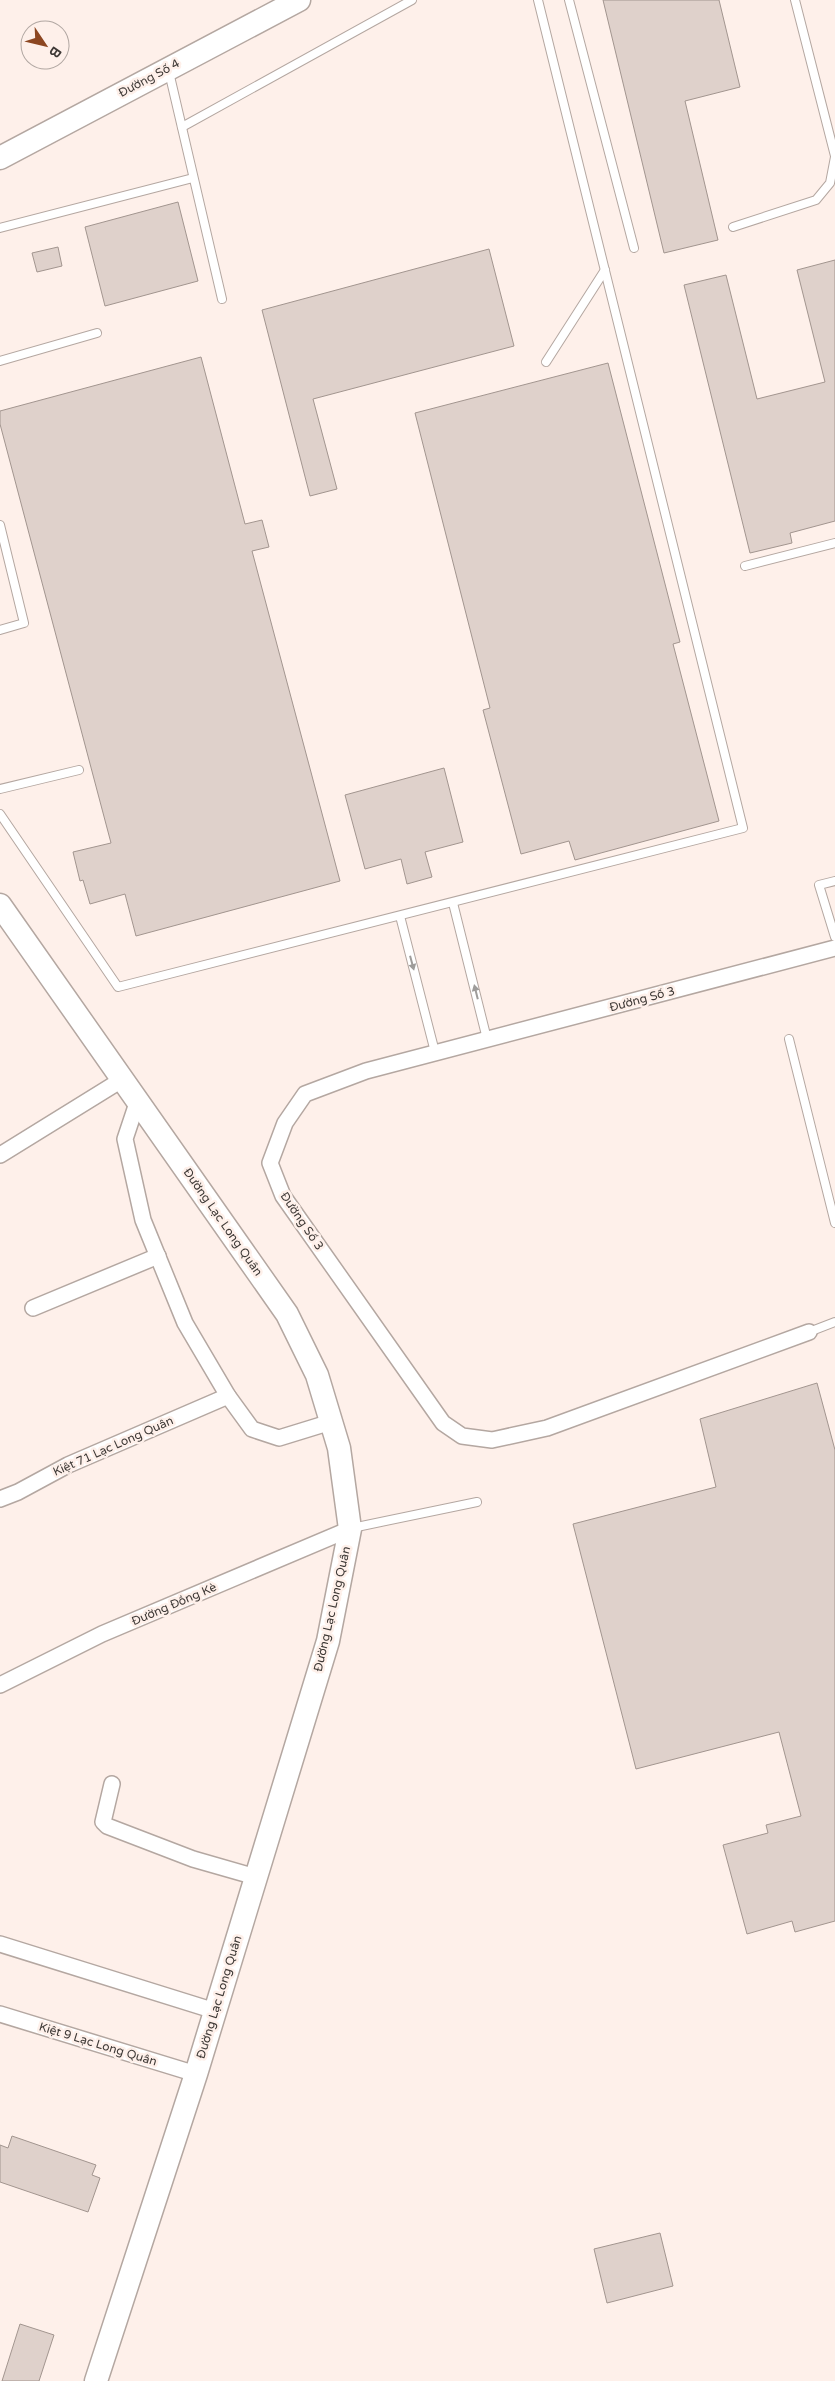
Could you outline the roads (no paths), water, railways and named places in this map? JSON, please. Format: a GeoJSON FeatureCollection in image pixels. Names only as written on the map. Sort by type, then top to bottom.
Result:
{"type":"FeatureCollection","features":[{"type":"Feature","properties":{"kind":"street","name":"Đường Số 4"},"geometry":{"type":"LineString","coordinates":[[0,158],[299,0]]}},
{"type":"Feature","properties":{"kind":"street","name":"Đường Lạc Long Quân"},"geometry":{"type":"LineString","coordinates":[[0,905],[286,1314],[317,1374],[339,1448],[350,1529],[328,1641],[196,2074],[96,2381]]}},
{"type":"Feature","properties":{"kind":"street","name":"Đường Số 3"},"geometry":{"type":"LineString","coordinates":[[808,1332],[547,1428],[492,1440],[462,1436],[443,1423],[283,1196],[270,1163],[285,1123],[305,1094],[366,1071],[835,948]]}},
{"type":"Feature","properties":{"kind":"street"},"geometry":{"type":"LineString","coordinates":[[0,1155],[123,1079]]}},
{"type":"Feature","properties":{"kind":"street"},"geometry":{"type":"LineString","coordinates":[[138,1100],[125,1139],[143,1220],[184,1323],[228,1396],[252,1429],[279,1438],[331,1422]]}},
{"type":"Feature","properties":{"kind":"street"},"geometry":{"type":"LineString","coordinates":[[33,1308],[158,1256]]}},
{"type":"Feature","properties":{"kind":"street","name":"Kiệt 71 Lạc Long Quân"},"geometry":{"type":"LineString","coordinates":[[0,1499],[18,1492],[68,1465],[228,1396]]}},
{"type":"Feature","properties":{"kind":"street","name":"Đường Đồng Kè"},"geometry":{"type":"LineString","coordinates":[[0,1685],[102,1634],[350,1529]]}},
{"type":"Feature","properties":{"kind":"street"},"geometry":{"type":"LineString","coordinates":[[112,1784],[104,1822],[107,1826],[192,1859],[256,1877]]}},
{"type":"Feature","properties":{"kind":"street"},"geometry":{"type":"LineString","coordinates":[[0,1944],[215,2011]]}},
{"type":"Feature","properties":{"kind":"street","name":"Kiệt 9 Lạc Long Quân"},"geometry":{"type":"LineString","coordinates":[[0,2014],[196,2074]]}},
{"type":"Feature","properties":{"kind":"lane"},"geometry":{"type":"LineString","coordinates":[[182,128],[412,0]]}},
{"type":"Feature","properties":{"kind":"lane"},"geometry":{"type":"LineString","coordinates":[[0,814],[118,987],[743,828],[538,0]]}},
{"type":"Feature","properties":{"kind":"lane"},"geometry":{"type":"LineString","coordinates":[[569,0],[634,248]]}},
{"type":"Feature","properties":{"kind":"lane"},"geometry":{"type":"LineString","coordinates":[[733,227],[816,200],[830,183],[835,157],[795,0]]}},
{"type":"Feature","properties":{"kind":"lane"},"geometry":{"type":"LineString","coordinates":[[168,68],[222,299]]}},
{"type":"Feature","properties":{"kind":"lane"},"geometry":{"type":"LineString","coordinates":[[0,228],[194,178]]}},
{"type":"Feature","properties":{"kind":"lane"},"geometry":{"type":"LineString","coordinates":[[546,362],[605,270]]}},
{"type":"Feature","properties":{"kind":"lane"},"geometry":{"type":"LineString","coordinates":[[0,361],[97,333]]}},
{"type":"Feature","properties":{"kind":"lane"},"geometry":{"type":"LineString","coordinates":[[0,525],[24,623],[0,630]]}},
{"type":"Feature","properties":{"kind":"lane"},"geometry":{"type":"LineString","coordinates":[[745,566],[835,543]]}},
{"type":"Feature","properties":{"kind":"lane"},"geometry":{"type":"LineString","coordinates":[[0,789],[79,770]]}},
{"type":"Feature","properties":{"kind":"lane"},"geometry":{"type":"LineString","coordinates":[[835,881],[819,885],[835,937]]}},
{"type":"Feature","properties":{"kind":"lane"},"geometry":{"type":"LineString","coordinates":[[453,903],[487,1039]]}},
{"type":"Feature","properties":{"kind":"lane"},"geometry":{"type":"LineString","coordinates":[[400,916],[435,1052]]}},
{"type":"Feature","properties":{"kind":"lane"},"geometry":{"type":"LineString","coordinates":[[789,1039],[835,1223]]}},
{"type":"Feature","properties":{"kind":"lane"},"geometry":{"type":"LineString","coordinates":[[808,1332],[835,1322]]}},
{"type":"Feature","properties":{"kind":"lane"},"geometry":{"type":"LineString","coordinates":[[350,1529],[477,1502]]}}]}
